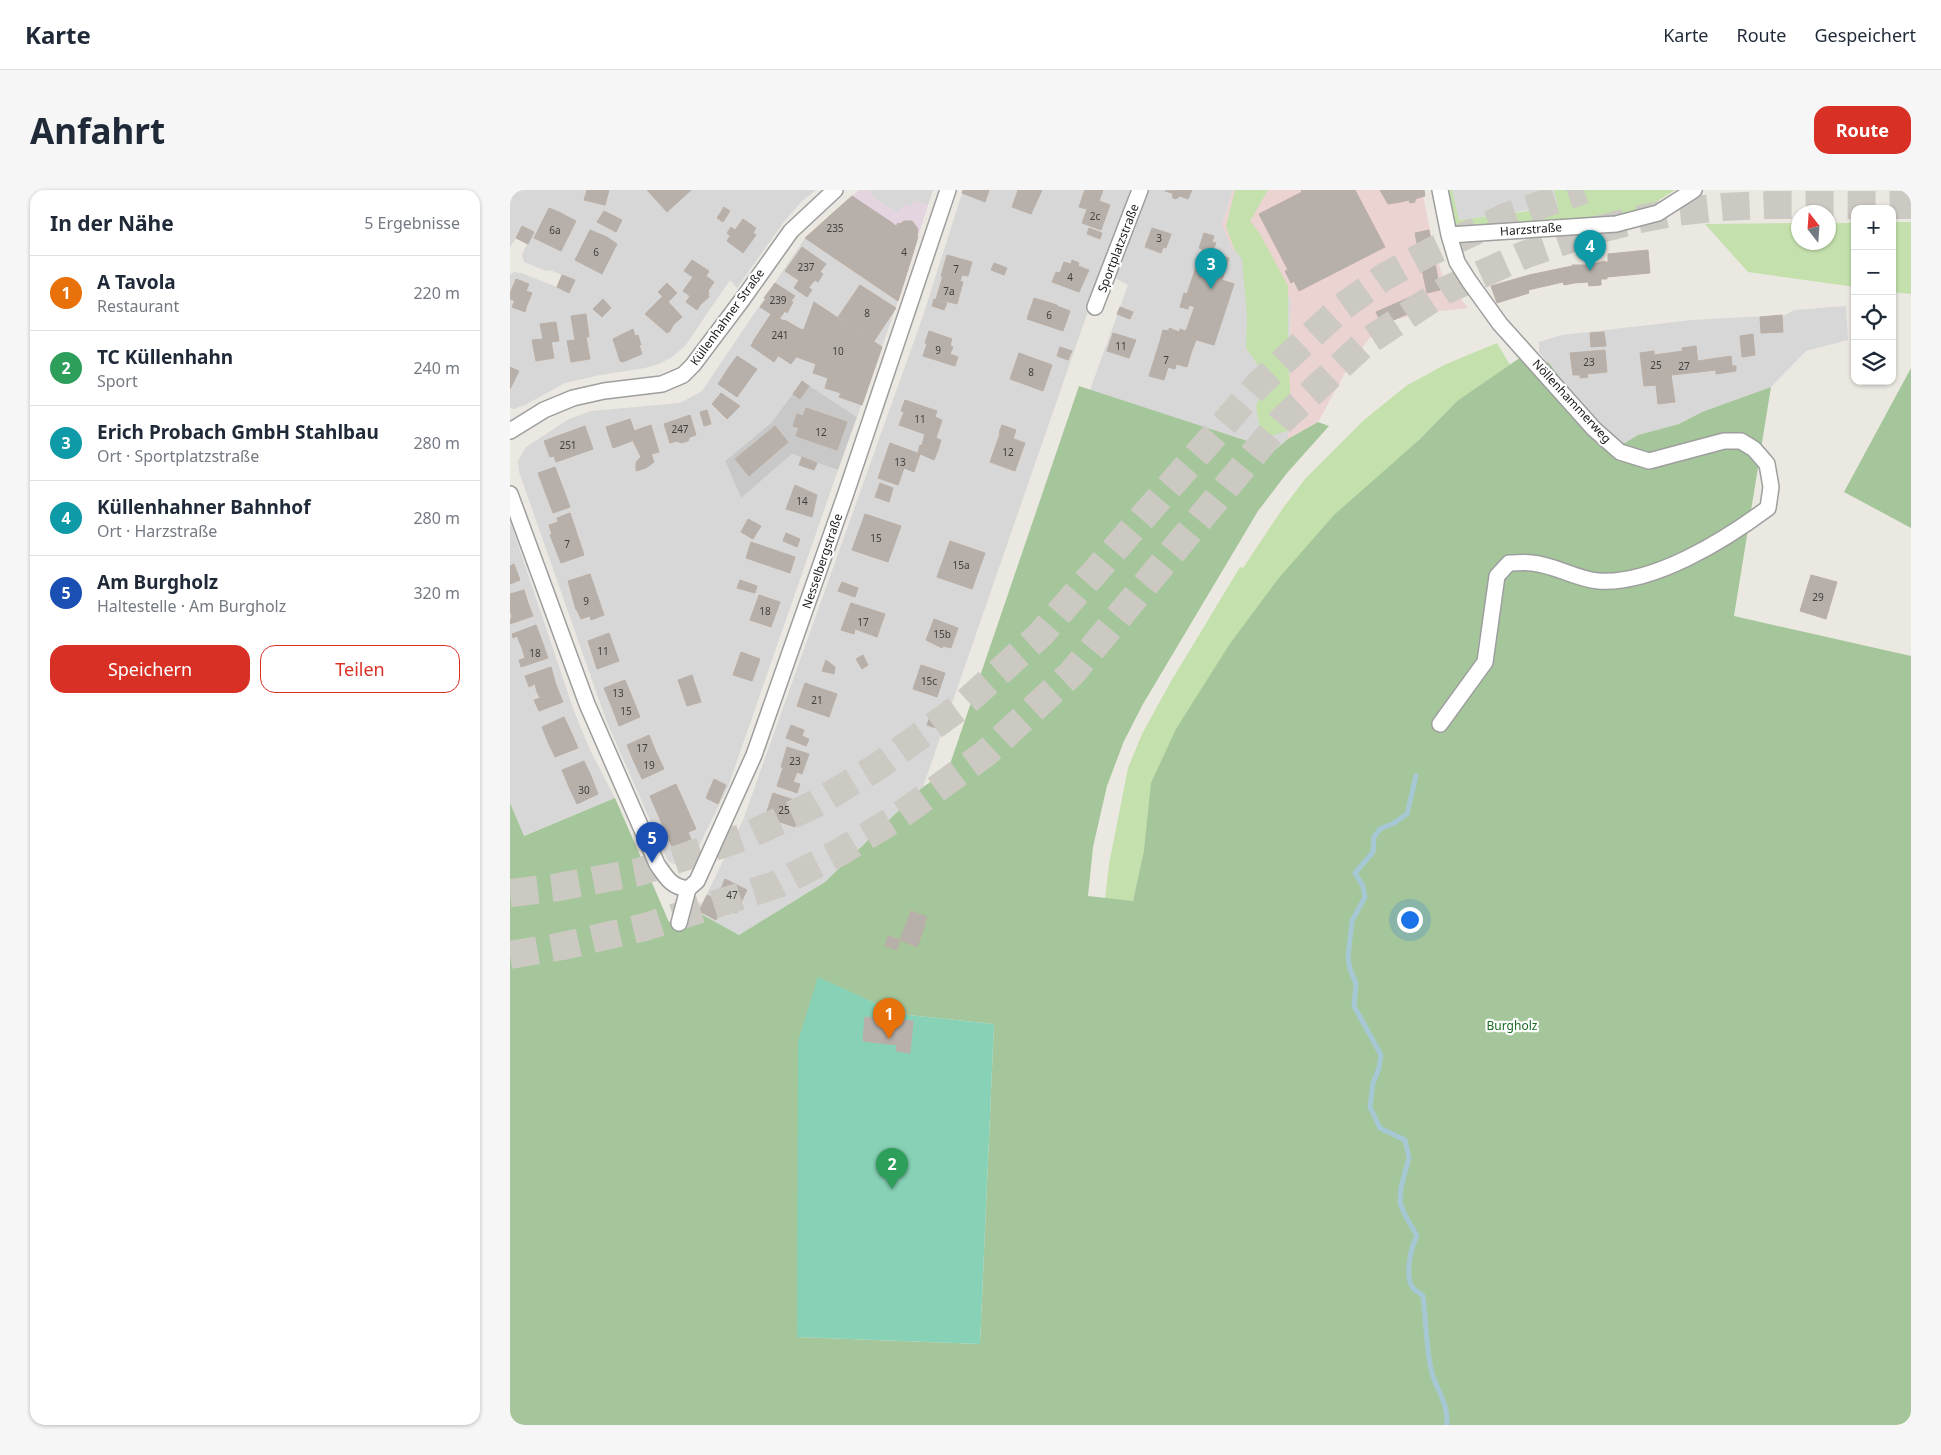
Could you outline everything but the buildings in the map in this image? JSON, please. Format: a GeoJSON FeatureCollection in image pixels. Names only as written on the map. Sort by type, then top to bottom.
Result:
{"type":"FeatureCollection","features":[{"type":"Feature","properties":{"kind":"street","name":"Küllenhahner Straße"},"geometry":{"type":"LineString","coordinates":[[511,429],[544,410],[573,398],[604,391],[662,384],[683,375],[693,365],[791,231],[834,190]]}},
{"type":"Feature","properties":{"kind":"street","name":"Nesselbergstraße"},"geometry":{"type":"LineString","coordinates":[[678,923],[688,889],[696,881],[754,755],[846,493],[948,190]]}},
{"type":"Feature","properties":{"kind":"street","name":"Sportplatzstraße"},"geometry":{"type":"LineString","coordinates":[[1095,307],[1140,190]]}},
{"type":"Feature","properties":{"kind":"street","name":"Nöllenhammerweg"},"geometry":{"type":"LineString","coordinates":[[1440,190],[1449,235],[1457,262],[1500,324],[1594,429],[1620,452],[1649,461],[1724,441],[1741,441],[1754,450],[1767,464],[1771,487],[1768,508],[1741,528],[1677,563],[1635,578],[1598,581],[1533,563],[1509,563],[1497,576],[1485,662],[1440,724]]}},
{"type":"Feature","properties":{"kind":"street","name":"Harzstraße"},"geometry":{"type":"LineString","coordinates":[[1449,235],[1616,224],[1658,213],[1694,190]]}},
{"type":"Feature","properties":{"kind":"street"},"geometry":{"type":"LineString","coordinates":[[510,494],[587,704],[657,864],[670,882],[678,887],[688,889]]}},
{"type":"Feature","properties":{"kind":"shaded area"},"geometry":{"type":"Polygon","coordinates":[[[510,190],[816,190],[801,202],[783,223],[737,288],[730,280],[685,346],[672,357],[659,364],[645,368],[565,383],[514,409],[510,408],[510,275],[514,272],[521,273],[557,287],[562,275],[524,262],[522,255],[527,244],[516,238],[510,247],[510,190]]]}},
{"type":"Feature","properties":{"kind":"shaded area"},"geometry":{"type":"Polygon","coordinates":[[[859,190],[869,190],[873,197],[897,213],[905,204],[912,207],[914,201],[928,205],[898,301],[805,238],[859,190]]]}},
{"type":"Feature","properties":{"kind":"shaded area"},"geometry":{"type":"Polygon","coordinates":[[[869,190],[933,190],[928,205],[914,201],[912,207],[897,213],[873,197],[869,190]]]}},
{"type":"Feature","properties":{"kind":"shaded area"},"geometry":{"type":"Polygon","coordinates":[[[963,190],[1130,190],[923,787],[825,882],[739,935],[692,909],[696,901],[702,904],[743,820],[924,313],[963,190]]]}},
{"type":"Feature","properties":{"kind":"shaded area"},"geometry":{"type":"Polygon","coordinates":[[[1147,190],[1233,190],[1222,225],[1274,271],[1291,300],[1288,439],[1275,450],[1090,390],[1128,285],[1115,278],[1147,190]]]}},
{"type":"Feature","properties":{"kind":"shaded area"},"geometry":{"type":"Polygon","coordinates":[[[1233,190],[1422,190],[1432,240],[1442,275],[1468,308],[1421,313],[1380,324],[1350,364],[1318,422],[1288,439],[1291,300],[1274,271],[1233,251],[1222,225],[1233,190]]]}},
{"type":"Feature","properties":{"kind":"shaded area"},"geometry":{"type":"Polygon","coordinates":[[[1452,190],[1554,190],[1558,206],[1459,220],[1452,190]]]}},
{"type":"Feature","properties":{"kind":"shaded area"},"geometry":{"type":"Polygon","coordinates":[[[805,238],[898,301],[857,417],[802,381],[772,422],[725,461],[741,498],[792,454],[838,470],[728,787],[687,870],[668,861],[606,720],[519,472],[518,461],[526,447],[569,419],[591,411],[680,403],[702,391],[805,238]]]}},
{"type":"Feature","properties":{"kind":"shaded area"},"geometry":{"type":"Polygon","coordinates":[[[1846,306],[1848,340],[1806,351],[1771,387],[1702,412],[1679,424],[1638,435],[1623,444],[1594,422],[1539,352],[1539,342],[1562,335],[1692,320],[1785,315],[1794,310],[1846,306]]]}},
{"type":"Feature","properties":{"kind":"shaded area"},"geometry":{"type":"Polygon","coordinates":[[[802,381],[857,417],[838,470],[792,454],[741,498],[725,461],[772,422],[802,381]]]}},
{"type":"Feature","properties":{"kind":"shaded area"},"geometry":{"type":"Polygon","coordinates":[[[510,521],[574,711],[590,750],[615,798],[523,836],[510,803],[510,521]]]}},
{"type":"Feature","properties":{"kind":"green space"},"geometry":{"type":"Polygon","coordinates":[[[1235,190],[1268,190],[1250,221],[1260,234],[1288,286],[1288,359],[1293,429],[1261,439],[1256,406],[1267,378],[1246,348],[1247,314],[1242,259],[1234,249],[1226,226],[1235,190]]]}},
{"type":"Feature","properties":{"kind":"green space"},"geometry":{"type":"Polygon","coordinates":[[[1448,190],[1452,190],[1459,220],[1558,207],[1554,190],[1675,190],[1642,211],[1621,217],[1456,226],[1454,225],[1449,204],[1448,190]]]}},
{"type":"Feature","properties":{"kind":"green space"},"geometry":{"type":"Polygon","coordinates":[[[1896,222],[1911,222],[1911,294],[1896,292],[1896,222]]]}},
{"type":"Feature","properties":{"kind":"green space"},"geometry":{"type":"Polygon","coordinates":[[[1791,223],[1791,250],[1836,250],[1836,223],[1851,223],[1851,286],[1748,272],[1705,224],[1791,223]]]}},
{"type":"Feature","properties":{"kind":"green space"},"geometry":{"type":"Polygon","coordinates":[[[1497,343],[1510,365],[1457,401],[1419,440],[1144,850],[1133,901],[1105,899],[1109,864],[1128,768],[1142,734],[1170,683],[1240,567],[1243,568],[1305,479],[1364,420],[1406,386],[1444,365],[1497,343]]]}},
{"type":"Feature","properties":{"kind":"green space","name":"Burgholz"},"geometry":{"type":"Polygon","coordinates":[[[1524,355],[1549,363],[1594,422],[1623,444],[1638,435],[1679,424],[1702,412],[1771,387],[1734,616],[1911,656],[1911,1425],[510,1425],[510,803],[524,836],[615,798],[669,922],[692,909],[739,935],[825,882],[923,787],[948,770],[1079,386],[1275,450],[1288,439],[1318,422],[1329,426],[1287,473],[1258,511],[1143,704],[1124,741],[1107,786],[1093,847],[1088,896],[1133,901],[1144,850],[1151,783],[1176,729],[1229,645],[1278,579],[1334,515],[1419,440],[1457,401],[1524,355]],[[819,978],[797,1337],[980,1344],[994,1024],[899,1014],[819,978]]]}},
{"type":"Feature","properties":{"kind":"green space"},"geometry":{"type":"Polygon","coordinates":[[[1911,368],[1911,528],[1844,492],[1911,368]]]}},
{"type":"Feature","properties":{"kind":"green space"},"geometry":{"type":"Polygon","coordinates":[[[818,977],[899,1014],[994,1024],[980,1344],[797,1337],[798,1041],[818,977]]]}},
{"type":"Feature","properties":{"kind":"waterway"},"geometry":{"type":"LineString","coordinates":[[1416,776],[1407,814],[1394,823],[1380,829],[1374,837],[1373,852],[1355,873],[1363,886],[1365,897],[1352,921],[1348,957],[1356,984],[1354,1006],[1381,1055],[1379,1068],[1373,1083],[1370,1107],[1380,1128],[1405,1140],[1409,1158],[1401,1187],[1400,1203],[1417,1236],[1411,1254],[1409,1277],[1413,1288],[1423,1296],[1431,1369],[1444,1402],[1447,1425]]}},
{"type":"Feature","properties":{"kind":"tunnel"},"geometry":{"type":"LineString","coordinates":[[510,893],[553,888],[639,872],[747,836],[815,804],[877,767],[964,704],[1040,635],[1258,385],[1342,307],[1384,277],[1430,252],[1508,216],[1584,190]]}},
{"type":"Feature","properties":{"kind":"tunnel"},"geometry":{"type":"LineString","coordinates":[[510,955],[563,946],[645,927],[778,884],[840,852],[898,817],[986,753],[1072,673],[1281,421],[1365,343],[1444,291],[1524,255],[1593,231],[1676,212],[1722,207],[1769,205],[1911,205]]}},
{"type":"Feature","properties":{"kind":"place","name":"Küllenhahner Bahnhof"},"geometry":{"type":"Point","coordinates":[1590,271]}},
{"type":"Feature","properties":{"kind":"place","name":"Erich Probach GmbH Stahlbau"},"geometry":{"type":"Point","coordinates":[1211,289]}},
{"type":"Feature","properties":{"kind":"place","name":"Am Burgholz"},"geometry":{"type":"Point","coordinates":[652,863]}},
{"type":"Feature","properties":{"kind":"place","name":"A Tavola"},"geometry":{"type":"Point","coordinates":[889,1039]}},
{"type":"Feature","properties":{"kind":"place","name":"TC Küllenhahn"},"geometry":{"type":"Point","coordinates":[892,1189]}}]}
